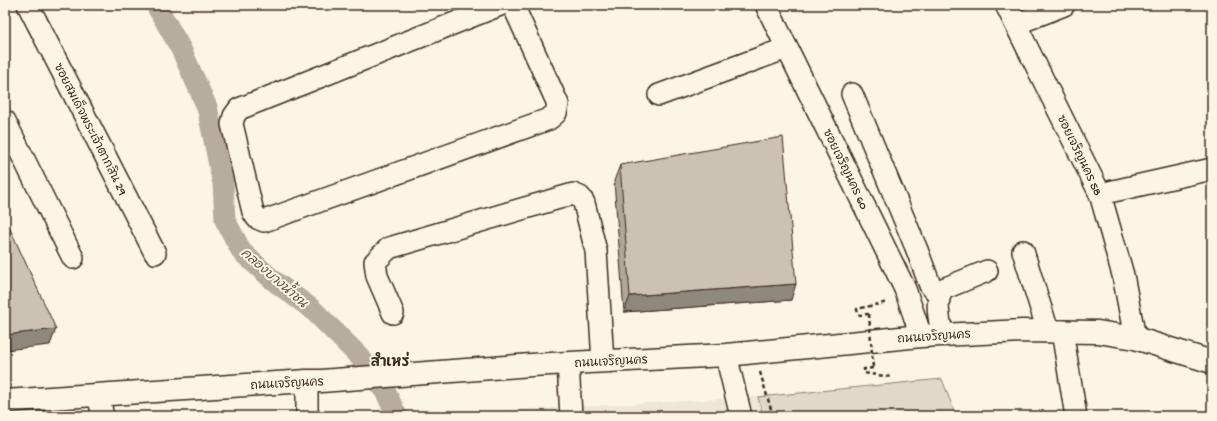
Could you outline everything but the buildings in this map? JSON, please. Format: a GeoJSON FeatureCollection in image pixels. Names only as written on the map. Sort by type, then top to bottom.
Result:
{"type":"FeatureCollection","features":[{"type":"Feature","properties":{"kind":"main road","name":"ถนนเจริญนคร"},"geometry":{"type":"LineString","coordinates":[[5,401],[568,363],[726,355],[921,336],[1022,331],[1098,332],[1135,338],[1212,362]]}},
{"type":"Feature","properties":{"kind":"street","name":"ซอยสมเด็จพระเจ้าตากสิน 29"},"geometry":{"type":"LineString","coordinates":[[28,5],[155,253]]}},
{"type":"Feature","properties":{"kind":"street"},"geometry":{"type":"LineString","coordinates":[[500,5],[239,109],[234,116],[232,124],[253,212],[257,218],[264,221],[548,119],[556,113],[558,104],[513,5]]}},
{"type":"Feature","properties":{"kind":"street","name":"ซอยเจริญนคร 60"},"geometry":{"type":"LineString","coordinates":[[766,5],[905,289],[921,336]]}},
{"type":"Feature","properties":{"kind":"street","name":"ซอยเจริญนคร 58"},"geometry":{"type":"LineString","coordinates":[[1006,5],[1100,194],[1123,275],[1135,338]]}},
{"type":"Feature","properties":{"kind":"street"},"geometry":{"type":"LineString","coordinates":[[1016,24],[1064,5]]}},
{"type":"Feature","properties":{"kind":"street"},"geometry":{"type":"LineString","coordinates":[[659,95],[787,48]]}},
{"type":"Feature","properties":{"kind":"street"},"geometry":{"type":"LineString","coordinates":[[852,94],[930,285],[939,295]]}},
{"type":"Feature","properties":{"kind":"street"},"geometry":{"type":"LineString","coordinates":[[5,121],[73,258]]}},
{"type":"Feature","properties":{"kind":"street"},"geometry":{"type":"LineString","coordinates":[[1100,194],[1212,169]]}},
{"type":"Feature","properties":{"kind":"street"},"geometry":{"type":"LineString","coordinates":[[393,313],[377,276],[375,262],[388,248],[573,194],[580,197],[584,203],[596,251],[603,362]]}},
{"type":"Feature","properties":{"kind":"street"},"geometry":{"type":"LineString","coordinates":[[1023,251],[1055,331],[1076,416]]}},
{"type":"Feature","properties":{"kind":"street"},"geometry":{"type":"LineString","coordinates":[[942,335],[937,302],[943,289],[987,271]]}},
{"type":"Feature","properties":{"kind":"street"},"geometry":{"type":"LineString","coordinates":[[726,355],[742,416]]}},
{"type":"Feature","properties":{"kind":"street"},"geometry":{"type":"LineString","coordinates":[[568,363],[571,416]]}},
{"type":"Feature","properties":{"kind":"street"},"geometry":{"type":"LineString","coordinates":[[307,416],[314,381]]}},
{"type":"Feature","properties":{"kind":"street"},"geometry":{"type":"LineString","coordinates":[[98,395],[103,416]]}},
{"type":"Feature","properties":{"kind":"path"},"geometry":{"type":"LineString","coordinates":[[890,301],[857,309],[858,315],[869,314],[873,368],[864,369],[864,373],[891,377]]}},
{"type":"Feature","properties":{"kind":"path"},"geometry":{"type":"LineString","coordinates":[[754,352],[773,416]]}},
{"type":"Feature","properties":{"kind":"shaded area"},"geometry":{"type":"Polygon","coordinates":[[[942,379],[956,416],[763,416],[758,397],[942,379]]]}},
{"type":"Feature","properties":{"kind":"shaded area"},"geometry":{"type":"Polygon","coordinates":[[[758,397],[763,416],[443,416],[442,414],[758,397]]]}},
{"type":"Feature","properties":{"kind":"waterway","name":"คลองบางน้ำชน"},"geometry":{"type":"LineString","coordinates":[[156,5],[181,49],[207,107],[223,184],[225,220],[242,252],[274,281],[312,309],[360,357],[386,393],[397,416]]}},
{"type":"Feature","properties":{"kind":"district","name":"สำเหร่"},"geometry":{"type":"Point","coordinates":[390,361]}}]}
